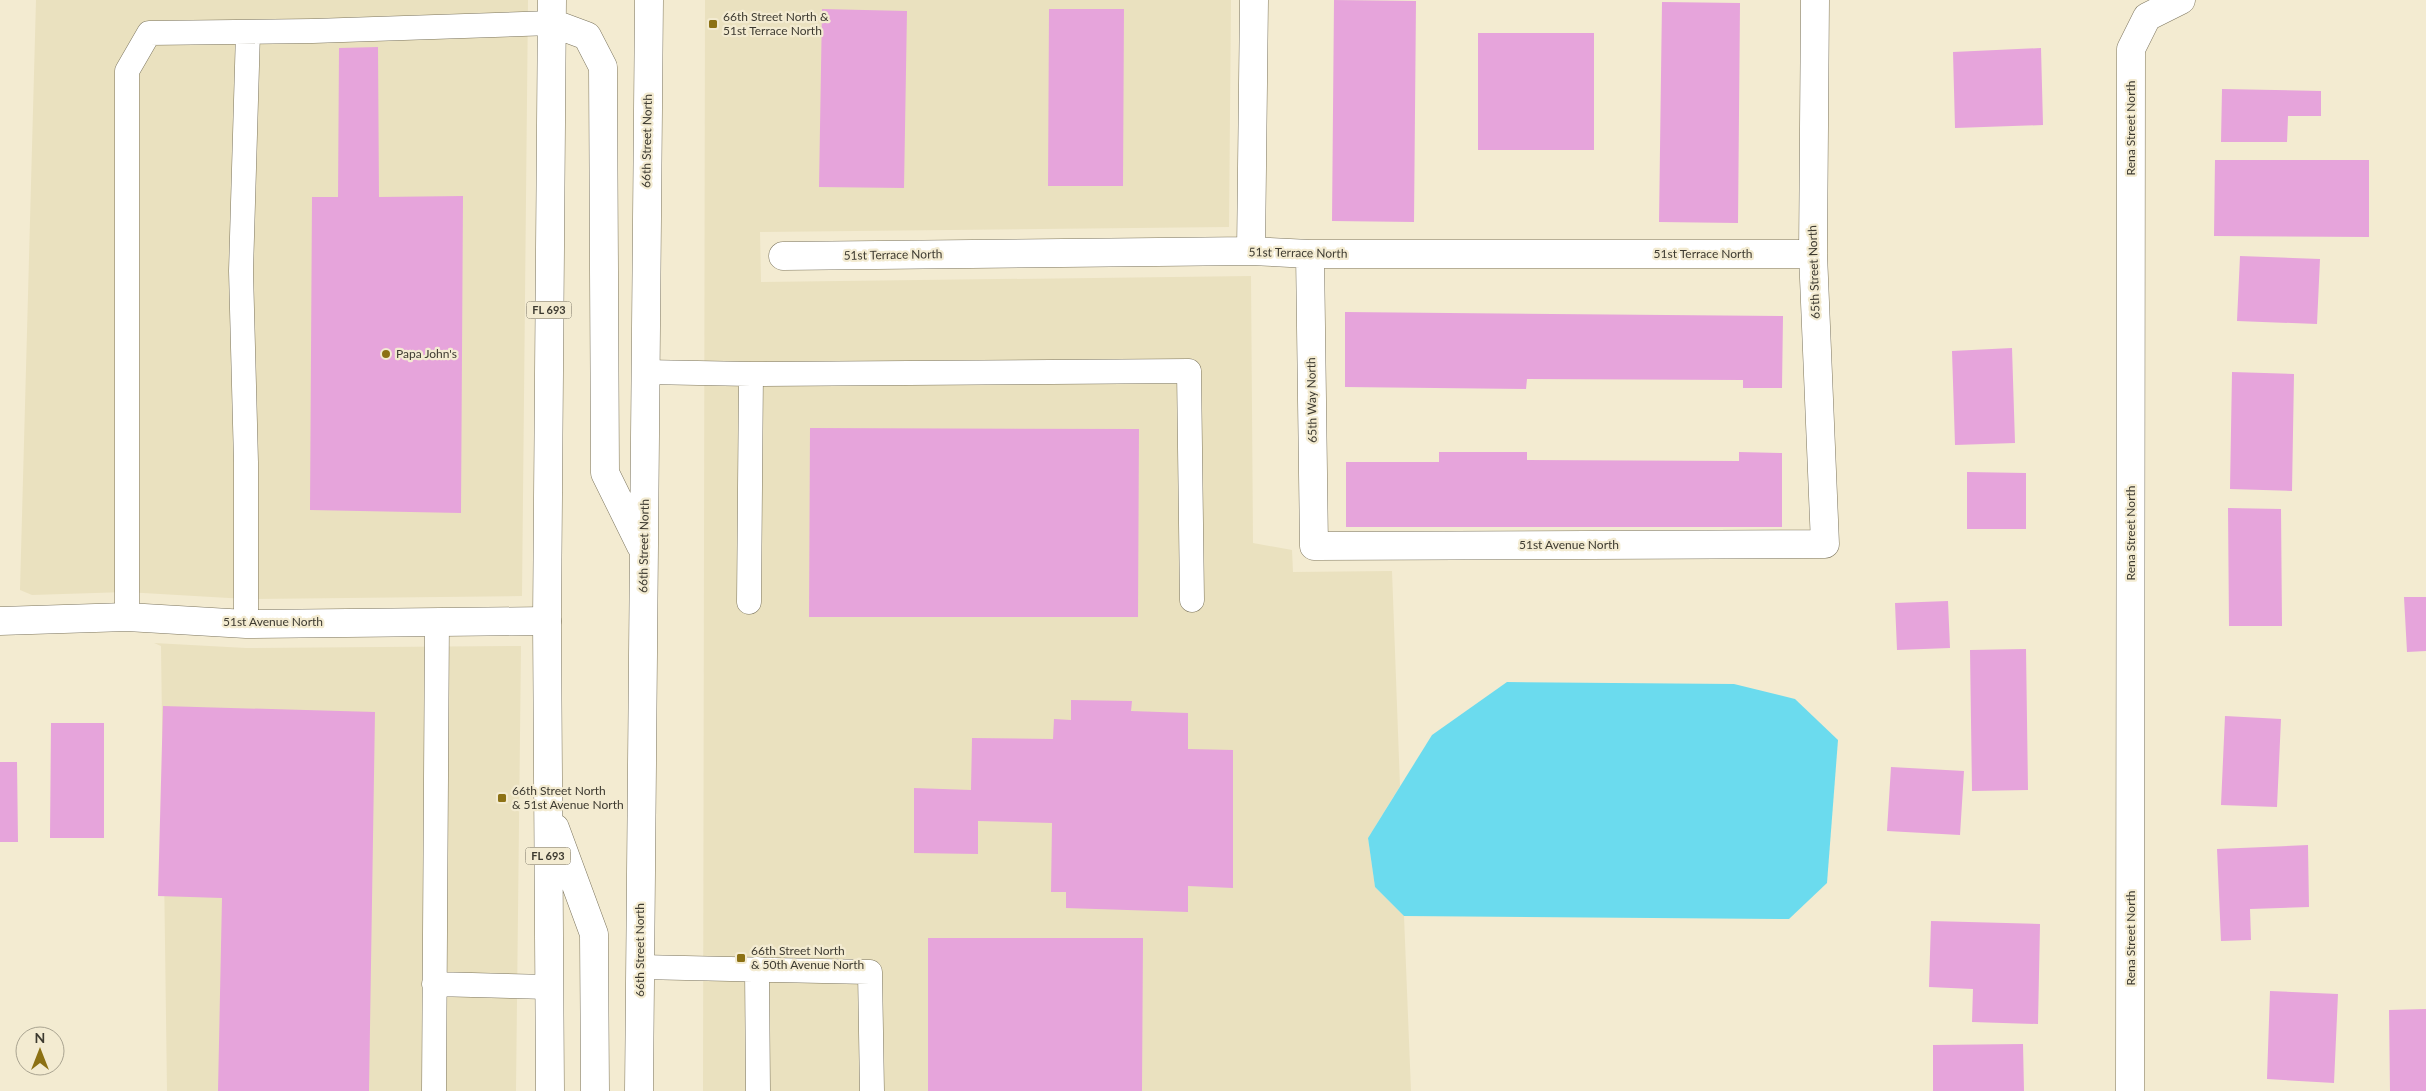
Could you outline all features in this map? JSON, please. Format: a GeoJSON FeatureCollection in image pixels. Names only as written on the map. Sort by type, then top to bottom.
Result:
{"type":"FeatureCollection","features":[{"type":"Feature","properties":{"kind":"street","name":"66th Street North"},"geometry":{"type":"LineString","coordinates":[[639,1091],[649,0]]}},
{"type":"Feature","properties":{"kind":"street"},"geometry":{"type":"LineString","coordinates":[[1251,252],[1254,0]]}},
{"type":"Feature","properties":{"kind":"street","name":"65th Street North"},"geometry":{"type":"LineString","coordinates":[[1815,0],[1812,254],[1825,544]]}},
{"type":"Feature","properties":{"kind":"street","name":"Rena Street North"},"geometry":{"type":"LineString","coordinates":[[2130,1091],[2131,49],[2146,17],[2181,0]]}},
{"type":"Feature","properties":{"kind":"street"},"geometry":{"type":"LineString","coordinates":[[552,11],[587,36],[604,67],[605,473],[644,552]]}},
{"type":"Feature","properties":{"kind":"street","name":"FL 693"},"geometry":{"type":"LineString","coordinates":[[550,1091],[547,621],[552,11]]}},
{"type":"Feature","properties":{"kind":"street","name":"51st Terrace North"},"geometry":{"type":"LineString","coordinates":[[783,256],[1251,252],[1310,254],[1812,254]]}},
{"type":"Feature","properties":{"kind":"street","name":"65th Way North"},"geometry":{"type":"LineString","coordinates":[[1310,254],[1314,546]]}},
{"type":"Feature","properties":{"kind":"street","name":"51st Avenue North"},"geometry":{"type":"LineString","coordinates":[[1314,546],[1825,544]]}},
{"type":"Feature","properties":{"kind":"street","name":"51st Avenue North"},"geometry":{"type":"LineString","coordinates":[[0,621],[127,616],[246,624],[547,621]]}},
{"type":"Feature","properties":{"kind":"street"},"geometry":{"type":"LineString","coordinates":[[548,810],[594,934],[595,1091]]}},
{"type":"Feature","properties":{"kind":"lane"},"geometry":{"type":"LineString","coordinates":[[127,616],[127,71],[149,33],[248,32],[552,11]]}},
{"type":"Feature","properties":{"kind":"lane"},"geometry":{"type":"LineString","coordinates":[[246,624],[246,462],[241,270],[248,32]]}},
{"type":"Feature","properties":{"kind":"lane"},"geometry":{"type":"LineString","coordinates":[[645,372],[751,374],[1189,371],[1192,600]]}},
{"type":"Feature","properties":{"kind":"lane"},"geometry":{"type":"LineString","coordinates":[[749,602],[751,374]]}},
{"type":"Feature","properties":{"kind":"lane"},"geometry":{"type":"LineString","coordinates":[[434,1091],[437,622]]}},
{"type":"Feature","properties":{"kind":"lane"},"geometry":{"type":"LineString","coordinates":[[640,968],[870,972],[872,1091]]}},
{"type":"Feature","properties":{"kind":"lane"},"geometry":{"type":"LineString","coordinates":[[757,969],[758,1091]]}},
{"type":"Feature","properties":{"kind":"lane"},"geometry":{"type":"LineString","coordinates":[[434,984],[549,986]]}},
{"type":"Feature","properties":{"kind":"shaded area"},"geometry":{"type":"Polygon","coordinates":[[[36,0],[528,0],[522,596],[246,599],[126,592],[32,595],[20,590],[36,0]]]}},
{"type":"Feature","properties":{"kind":"shaded area"},"geometry":{"type":"Polygon","coordinates":[[[705,0],[1231,0],[1229,227],[760,232],[761,282],[1251,276],[1253,543],[1292,550],[1293,572],[1392,571],[1400,786],[1368,838],[1375,887],[1404,916],[1411,1091],[703,1091],[705,0]]]}},
{"type":"Feature","properties":{"kind":"shaded area"},"geometry":{"type":"Polygon","coordinates":[[[154,643],[246,648],[521,646],[516,1091],[167,1091],[161,646],[154,643]]]}},
{"type":"Feature","properties":{"kind":"water"},"geometry":{"type":"Polygon","coordinates":[[[1507,682],[1734,684],[1795,699],[1838,740],[1827,883],[1789,919],[1404,916],[1375,887],[1368,838],[1432,735],[1507,682]]]}},
{"type":"Feature","properties":{"kind":"building"},"geometry":{"type":"Polygon","coordinates":[[[1334,0],[1416,1],[1414,222],[1332,221],[1334,0]]]}},
{"type":"Feature","properties":{"kind":"building"},"geometry":{"type":"Polygon","coordinates":[[[1662,2],[1740,3],[1738,223],[1659,222],[1662,2]]]}},
{"type":"Feature","properties":{"kind":"building"},"geometry":{"type":"Polygon","coordinates":[[[822,9],[907,11],[904,188],[819,187],[822,9]]]}},
{"type":"Feature","properties":{"kind":"building"},"geometry":{"type":"Polygon","coordinates":[[[1049,9],[1124,9],[1123,186],[1048,186],[1049,9]]]}},
{"type":"Feature","properties":{"kind":"building"},"geometry":{"type":"Polygon","coordinates":[[[1478,33],[1594,33],[1594,150],[1478,150],[1478,33]]]}},
{"type":"Feature","properties":{"kind":"building","name":"Papa John's"},"geometry":{"type":"Polygon","coordinates":[[[378,47],[379,197],[463,196],[461,513],[310,510],[312,197],[338,197],[339,48],[378,47]]]}},
{"type":"Feature","properties":{"kind":"building"},"geometry":{"type":"Polygon","coordinates":[[[2041,48],[2043,125],[1955,128],[1953,52],[2041,48]]]}},
{"type":"Feature","properties":{"kind":"building"},"geometry":{"type":"Polygon","coordinates":[[[2222,89],[2321,91],[2321,116],[2288,116],[2287,142],[2221,142],[2222,89]]]}},
{"type":"Feature","properties":{"kind":"building"},"geometry":{"type":"Polygon","coordinates":[[[2215,160],[2369,160],[2369,237],[2214,236],[2215,160]]]}},
{"type":"Feature","properties":{"kind":"building"},"geometry":{"type":"Polygon","coordinates":[[[2240,256],[2320,259],[2317,324],[2237,321],[2240,256]]]}},
{"type":"Feature","properties":{"kind":"building"},"geometry":{"type":"Polygon","coordinates":[[[1345,312],[1783,316],[1782,388],[1743,388],[1743,380],[1527,379],[1526,389],[1345,387],[1345,312]]]}},
{"type":"Feature","properties":{"kind":"building"},"geometry":{"type":"Polygon","coordinates":[[[2012,348],[2015,443],[1955,445],[1952,351],[2012,348]]]}},
{"type":"Feature","properties":{"kind":"building"},"geometry":{"type":"Polygon","coordinates":[[[2232,372],[2294,374],[2292,491],[2230,489],[2232,372]]]}},
{"type":"Feature","properties":{"kind":"building"},"geometry":{"type":"Polygon","coordinates":[[[810,428],[1139,429],[1138,617],[809,617],[810,428]]]}},
{"type":"Feature","properties":{"kind":"building"},"geometry":{"type":"Polygon","coordinates":[[[1439,452],[1527,452],[1527,460],[1739,461],[1739,452],[1782,453],[1782,527],[1346,527],[1346,462],[1439,462],[1439,452]]]}},
{"type":"Feature","properties":{"kind":"building"},"geometry":{"type":"Polygon","coordinates":[[[1967,472],[2026,473],[2026,529],[1967,529],[1967,472]]]}},
{"type":"Feature","properties":{"kind":"building"},"geometry":{"type":"Polygon","coordinates":[[[2228,508],[2281,509],[2282,626],[2229,626],[2228,508]]]}},
{"type":"Feature","properties":{"kind":"building"},"geometry":{"type":"Polygon","coordinates":[[[2404,597],[2426,597],[2426,651],[2407,652],[2404,597]]]}},
{"type":"Feature","properties":{"kind":"building"},"geometry":{"type":"Polygon","coordinates":[[[1948,601],[1950,648],[1897,650],[1895,603],[1948,601]]]}},
{"type":"Feature","properties":{"kind":"building"},"geometry":{"type":"Polygon","coordinates":[[[2026,649],[2028,790],[1972,791],[1970,650],[2026,649]]]}},
{"type":"Feature","properties":{"kind":"building"},"geometry":{"type":"Polygon","coordinates":[[[1071,700],[1132,701],[1131,711],[1188,713],[1188,749],[1233,750],[1233,888],[1188,886],[1188,912],[1066,908],[1066,892],[1051,892],[1052,823],[978,821],[978,854],[914,853],[914,788],[971,790],[972,738],[1053,739],[1054,719],[1071,720],[1071,700]]]}},
{"type":"Feature","properties":{"kind":"building"},"geometry":{"type":"Polygon","coordinates":[[[163,706],[375,712],[369,1091],[218,1091],[222,898],[158,896],[163,706]]]}},
{"type":"Feature","properties":{"kind":"building"},"geometry":{"type":"Polygon","coordinates":[[[2225,716],[2281,719],[2277,807],[2221,805],[2225,716]]]}},
{"type":"Feature","properties":{"kind":"building"},"geometry":{"type":"Polygon","coordinates":[[[51,723],[104,723],[104,838],[50,838],[51,723]]]}},
{"type":"Feature","properties":{"kind":"building"},"geometry":{"type":"Polygon","coordinates":[[[0,762],[17,762],[18,842],[0,842],[0,762]]]}},
{"type":"Feature","properties":{"kind":"building"},"geometry":{"type":"Polygon","coordinates":[[[1891,767],[1964,771],[1960,835],[1887,831],[1891,767]]]}},
{"type":"Feature","properties":{"kind":"building"},"geometry":{"type":"Polygon","coordinates":[[[2308,845],[2309,907],[2250,909],[2251,940],[2221,941],[2217,849],[2308,845]]]}},
{"type":"Feature","properties":{"kind":"building"},"geometry":{"type":"Polygon","coordinates":[[[1931,921],[2040,924],[2038,1024],[1972,1022],[1973,989],[1929,987],[1931,921]]]}},
{"type":"Feature","properties":{"kind":"building"},"geometry":{"type":"Polygon","coordinates":[[[928,938],[1143,938],[1142,1091],[928,1091],[928,938]]]}},
{"type":"Feature","properties":{"kind":"building"},"geometry":{"type":"Polygon","coordinates":[[[2270,991],[2338,994],[2334,1083],[2267,1079],[2270,991]]]}},
{"type":"Feature","properties":{"kind":"building"},"geometry":{"type":"Polygon","coordinates":[[[2426,1009],[2426,1091],[2390,1091],[2389,1010],[2426,1009]]]}},
{"type":"Feature","properties":{"kind":"building"},"geometry":{"type":"Polygon","coordinates":[[[2023,1044],[2024,1091],[1933,1091],[1933,1045],[2023,1044]]]}},
{"type":"Feature","properties":{"kind":"place","name":"66th Street North & 51st Terrace North"},"geometry":{"type":"Point","coordinates":[713,24]}},
{"type":"Feature","properties":{"kind":"place","name":"Papa John's"},"geometry":{"type":"Point","coordinates":[386,354]}},
{"type":"Feature","properties":{"kind":"place","name":"66th Street North & 51st Avenue North"},"geometry":{"type":"Point","coordinates":[502,798]}},
{"type":"Feature","properties":{"kind":"place","name":"66th Street North & 50th Avenue North"},"geometry":{"type":"Point","coordinates":[741,958]}}]}
